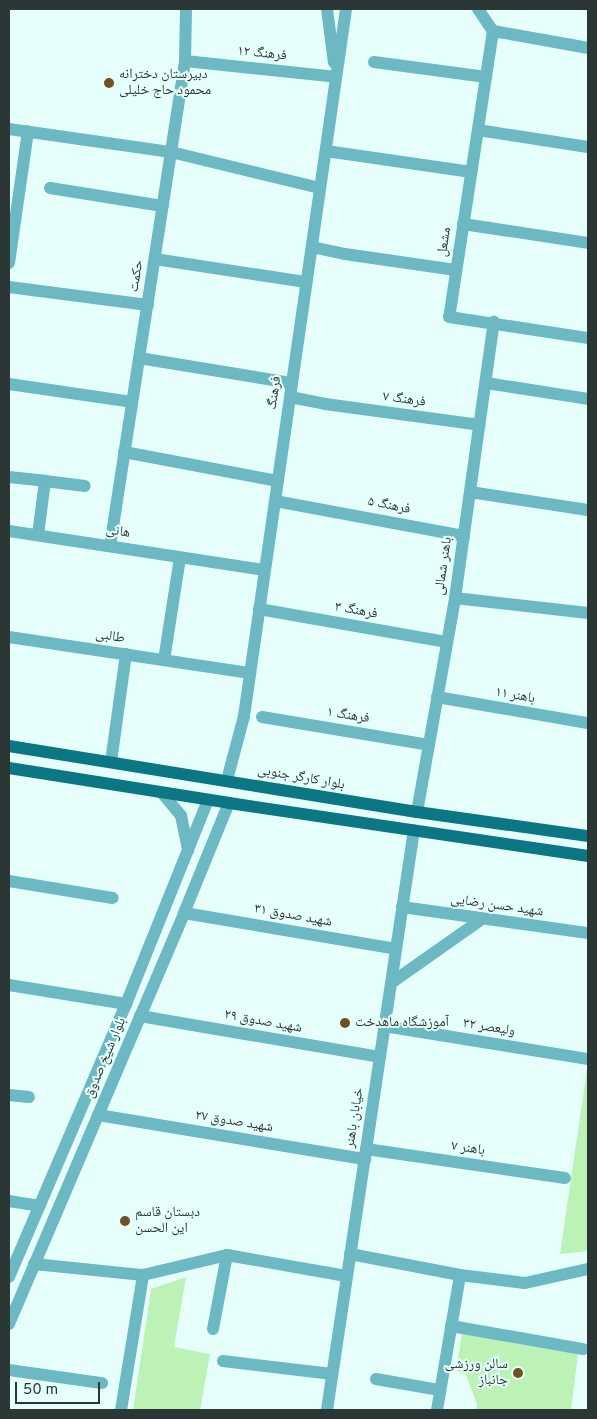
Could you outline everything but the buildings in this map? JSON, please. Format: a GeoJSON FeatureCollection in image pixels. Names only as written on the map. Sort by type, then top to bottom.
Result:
{"type":"FeatureCollection","features":[{"type":"Feature","properties":{"kind":"main road","name":"بلوار کارگر جنوبی"},"geometry":{"type":"LineString","coordinates":[[9,746],[416,812],[588,836]]}},
{"type":"Feature","properties":{"kind":"main road"},"geometry":{"type":"LineString","coordinates":[[9,768],[208,800],[588,856]]}},
{"type":"Feature","properties":{"kind":"main road"},"geometry":{"type":"LineString","coordinates":[[208,800],[227,780]]}},
{"type":"Feature","properties":{"kind":"main road"},"geometry":{"type":"LineString","coordinates":[[227,780],[228,803]]}},
{"type":"Feature","properties":{"kind":"main road"},"geometry":{"type":"LineString","coordinates":[[414,830],[416,812]]}},
{"type":"Feature","properties":{"kind":"main road"},"geometry":{"type":"LineString","coordinates":[[441,834],[437,828],[439,823],[447,816]]}},
{"type":"Feature","properties":{"kind":"street","name":"حکمت"},"geometry":{"type":"LineString","coordinates":[[110,546],[185,61],[186,9]]}},
{"type":"Feature","properties":{"kind":"street"},"geometry":{"type":"LineString","coordinates":[[327,9],[336,77]]}},
{"type":"Feature","properties":{"kind":"street","name":"فرهنگ"},"geometry":{"type":"LineString","coordinates":[[227,780],[244,716],[346,9]]}},
{"type":"Feature","properties":{"kind":"street"},"geometry":{"type":"LineString","coordinates":[[478,9],[493,31],[588,48]]}},
{"type":"Feature","properties":{"kind":"street","name":"مشعل"},"geometry":{"type":"LineString","coordinates":[[493,31],[448,318],[494,322],[588,338]]}},
{"type":"Feature","properties":{"kind":"street","name":"فرهنگ ۱۲"},"geometry":{"type":"LineString","coordinates":[[185,61],[336,77]]}},
{"type":"Feature","properties":{"kind":"street"},"geometry":{"type":"LineString","coordinates":[[374,62],[486,77]]}},
{"type":"Feature","properties":{"kind":"street"},"geometry":{"type":"LineString","coordinates":[[9,129],[171,152],[320,188]]}},
{"type":"Feature","properties":{"kind":"street"},"geometry":{"type":"LineString","coordinates":[[478,130],[588,147]]}},
{"type":"Feature","properties":{"kind":"street"},"geometry":{"type":"LineString","coordinates":[[9,262],[14,190],[28,132]]}},
{"type":"Feature","properties":{"kind":"street"},"geometry":{"type":"LineString","coordinates":[[326,151],[471,172]]}},
{"type":"Feature","properties":{"kind":"street"},"geometry":{"type":"LineString","coordinates":[[50,188],[163,206]]}},
{"type":"Feature","properties":{"kind":"street"},"geometry":{"type":"LineString","coordinates":[[463,224],[588,243]]}},
{"type":"Feature","properties":{"kind":"street"},"geometry":{"type":"LineString","coordinates":[[312,247],[344,254],[456,270]]}},
{"type":"Feature","properties":{"kind":"street"},"geometry":{"type":"LineString","coordinates":[[154,259],[306,282]]}},
{"type":"Feature","properties":{"kind":"street"},"geometry":{"type":"LineString","coordinates":[[9,287],[148,304]]}},
{"type":"Feature","properties":{"kind":"street","name":"باهنر شمالی"},"geometry":{"type":"LineString","coordinates":[[416,812],[455,598],[494,322]]}},
{"type":"Feature","properties":{"kind":"street"},"geometry":{"type":"LineString","coordinates":[[139,358],[292,383]]}},
{"type":"Feature","properties":{"kind":"street"},"geometry":{"type":"LineString","coordinates":[[486,383],[588,399]]}},
{"type":"Feature","properties":{"kind":"street"},"geometry":{"type":"LineString","coordinates":[[9,384],[132,402]]}},
{"type":"Feature","properties":{"kind":"street","name":"فرهنگ ۷"},"geometry":{"type":"LineString","coordinates":[[290,397],[325,404],[480,425]]}},
{"type":"Feature","properties":{"kind":"street"},"geometry":{"type":"LineString","coordinates":[[124,452],[278,481]]}},
{"type":"Feature","properties":{"kind":"street"},"geometry":{"type":"LineString","coordinates":[[9,477],[85,486]]}},
{"type":"Feature","properties":{"kind":"street"},"geometry":{"type":"LineString","coordinates":[[38,535],[45,481]]}},
{"type":"Feature","properties":{"kind":"street"},"geometry":{"type":"LineString","coordinates":[[470,492],[588,510]]}},
{"type":"Feature","properties":{"kind":"street","name":"فرهنگ ۵"},"geometry":{"type":"LineString","coordinates":[[274,501],[464,536]]}},
{"type":"Feature","properties":{"kind":"street","name":"هانی"},"geometry":{"type":"LineString","coordinates":[[9,531],[264,570]]}},
{"type":"Feature","properties":{"kind":"street"},"geometry":{"type":"LineString","coordinates":[[164,660],[180,558]]}},
{"type":"Feature","properties":{"kind":"street"},"geometry":{"type":"LineString","coordinates":[[455,598],[588,613]]}},
{"type":"Feature","properties":{"kind":"street","name":"فرهنگ ۳"},"geometry":{"type":"LineString","coordinates":[[259,609],[447,642]]}},
{"type":"Feature","properties":{"kind":"street","name":"طالبی"},"geometry":{"type":"LineString","coordinates":[[9,637],[250,673]]}},
{"type":"Feature","properties":{"kind":"street"},"geometry":{"type":"LineString","coordinates":[[111,762],[126,654]]}},
{"type":"Feature","properties":{"kind":"street","name":"باهنر ۱۱"},"geometry":{"type":"LineString","coordinates":[[437,697],[588,724]]}},
{"type":"Feature","properties":{"kind":"street","name":"فرهنگ ۱"},"geometry":{"type":"LineString","coordinates":[[262,717],[428,745]]}},
{"type":"Feature","properties":{"kind":"street"},"geometry":{"type":"LineString","coordinates":[[162,792],[181,816],[188,851]]}},
{"type":"Feature","properties":{"kind":"street","name":"بلوار شیخ صدوق"},"geometry":{"type":"LineString","coordinates":[[9,1277],[126,1004],[208,800]]}},
{"type":"Feature","properties":{"kind":"street","name":"بلوار شیخ صدوق"},"geometry":{"type":"LineString","coordinates":[[9,1324],[184,913],[228,803]]}},
{"type":"Feature","properties":{"kind":"street","name":"خیابان باهنر"},"geometry":{"type":"LineString","coordinates":[[327,1410],[414,830]]}},
{"type":"Feature","properties":{"kind":"street"},"geometry":{"type":"LineString","coordinates":[[9,882],[113,898]]}},
{"type":"Feature","properties":{"kind":"street","name":"شهید حسن رضایی"},"geometry":{"type":"LineString","coordinates":[[402,907],[588,933]]}},
{"type":"Feature","properties":{"kind":"street","name":"شهید صدوق ۳۱"},"geometry":{"type":"LineString","coordinates":[[184,913],[396,949]]}},
{"type":"Feature","properties":{"kind":"street"},"geometry":{"type":"LineString","coordinates":[[391,983],[482,919]]}},
{"type":"Feature","properties":{"kind":"street"},"geometry":{"type":"LineString","coordinates":[[9,985],[126,1004]]}},
{"type":"Feature","properties":{"kind":"street","name":"شهید صدوق ۲۹"},"geometry":{"type":"LineString","coordinates":[[140,1016],[380,1058]]}},
{"type":"Feature","properties":{"kind":"street","name":"ولیعصر ۳۲"},"geometry":{"type":"LineString","coordinates":[[384,1026],[588,1060]]}},
{"type":"Feature","properties":{"kind":"street"},"geometry":{"type":"LineString","coordinates":[[9,1095],[29,1097]]}},
{"type":"Feature","properties":{"kind":"street","name":"شهید صدوق ۲۷"},"geometry":{"type":"LineString","coordinates":[[98,1115],[365,1154]]}},
{"type":"Feature","properties":{"kind":"street","name":"باهنر ۷"},"geometry":{"type":"LineString","coordinates":[[365,1154],[565,1178]]}},
{"type":"Feature","properties":{"kind":"street"},"geometry":{"type":"LineString","coordinates":[[9,1201],[40,1206]]}},
{"type":"Feature","properties":{"kind":"street"},"geometry":{"type":"LineString","coordinates":[[350,1254],[460,1275],[525,1283],[588,1269]]}},
{"type":"Feature","properties":{"kind":"street"},"geometry":{"type":"LineString","coordinates":[[34,1264],[143,1275],[227,1255],[346,1276]]}},
{"type":"Feature","properties":{"kind":"street"},"geometry":{"type":"LineString","coordinates":[[213,1329],[227,1255]]}},
{"type":"Feature","properties":{"kind":"street"},"geometry":{"type":"LineString","coordinates":[[121,1410],[143,1275]]}},
{"type":"Feature","properties":{"kind":"street"},"geometry":{"type":"LineString","coordinates":[[437,1410],[460,1275]]}},
{"type":"Feature","properties":{"kind":"street"},"geometry":{"type":"LineString","coordinates":[[451,1326],[583,1349]]}},
{"type":"Feature","properties":{"kind":"street"},"geometry":{"type":"LineString","coordinates":[[223,1361],[332,1374]]}},
{"type":"Feature","properties":{"kind":"street"},"geometry":{"type":"LineString","coordinates":[[9,1370],[102,1383]]}},
{"type":"Feature","properties":{"kind":"street"},"geometry":{"type":"LineString","coordinates":[[376,1379],[440,1390]]}},
{"type":"Feature","properties":{"kind":"green space"},"geometry":{"type":"Polygon","coordinates":[[[587,1069],[588,1251],[560,1254],[587,1069]]]}},
{"type":"Feature","properties":{"kind":"green space"},"geometry":{"type":"Polygon","coordinates":[[[186,1277],[174,1347],[210,1354],[200,1410],[133,1410],[151,1289],[186,1277]]]}},
{"type":"Feature","properties":{"kind":"green space","name":"سالن ورزشی جانباز"},"geometry":{"type":"Polygon","coordinates":[[[462,1334],[578,1354],[571,1410],[476,1410],[477,1404],[466,1375],[456,1370],[462,1334]]]}},
{"type":"Feature","properties":{"kind":"place","name":"دبيرستان دخترانه محمود حاج خلیلی"},"geometry":{"type":"Point","coordinates":[109,83]}},
{"type":"Feature","properties":{"kind":"place","name":"آموزشگاه ماهدخت"},"geometry":{"type":"Point","coordinates":[345,1023]}},
{"type":"Feature","properties":{"kind":"place","name":"دبستان قاسم این الحسن"},"geometry":{"type":"Point","coordinates":[125,1221]}},
{"type":"Feature","properties":{"kind":"place","name":"سالن ورزشی جانباز"},"geometry":{"type":"Point","coordinates":[518,1373]}}]}
